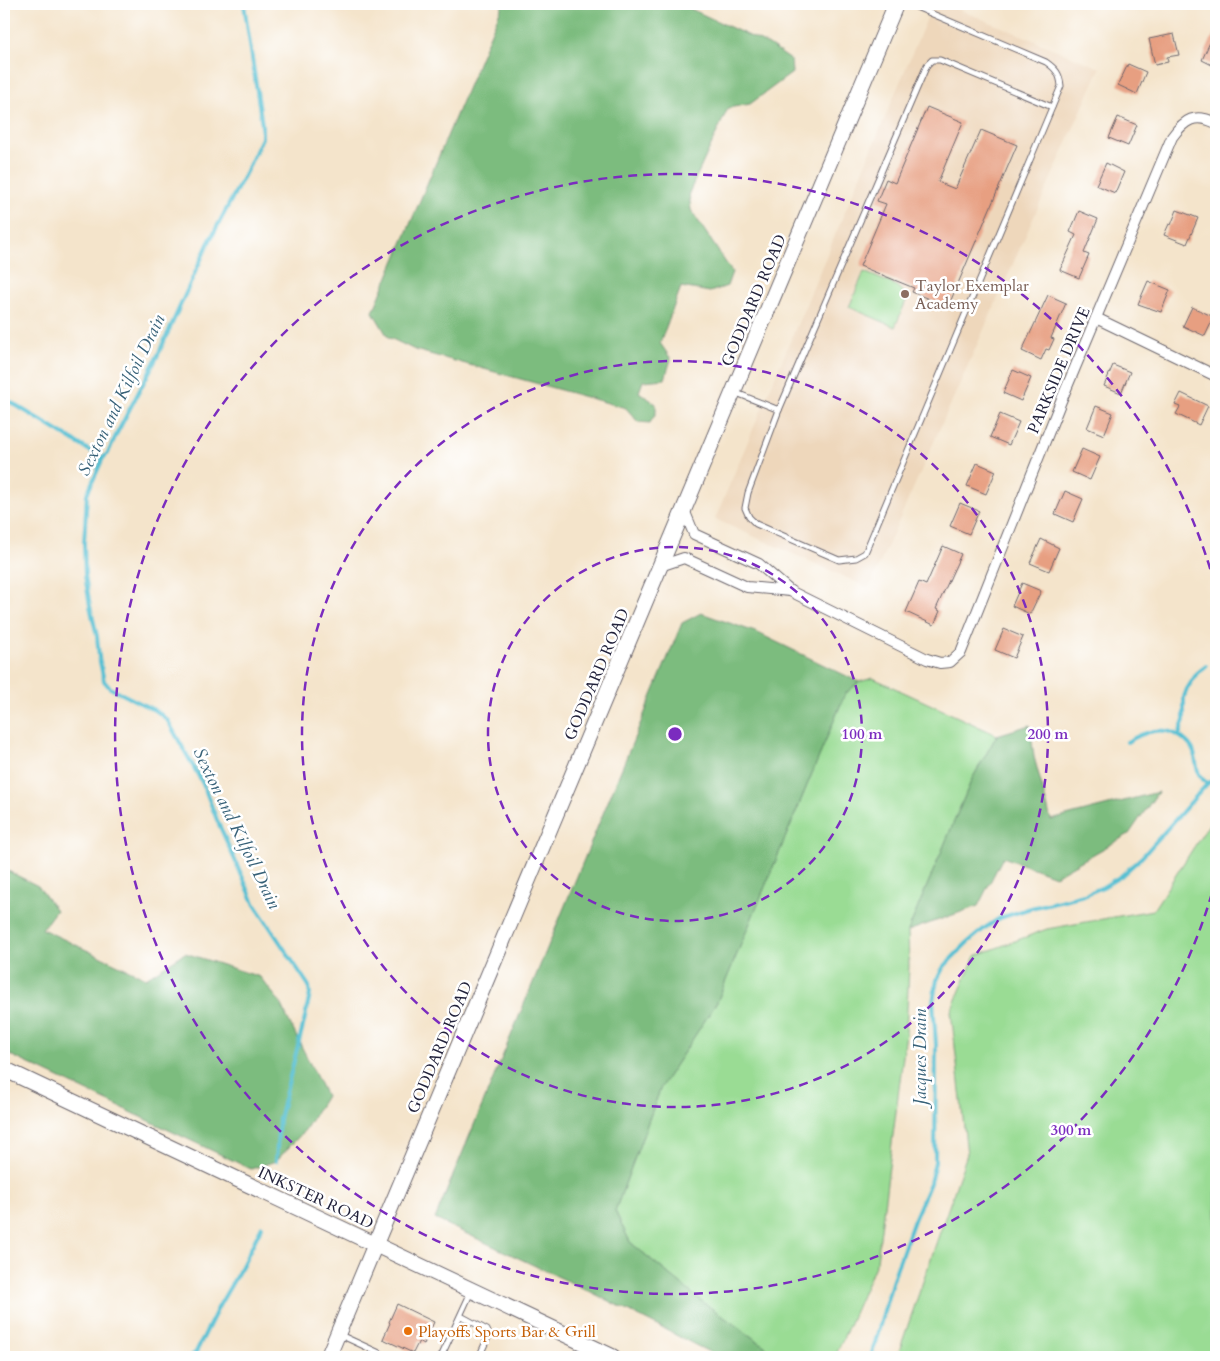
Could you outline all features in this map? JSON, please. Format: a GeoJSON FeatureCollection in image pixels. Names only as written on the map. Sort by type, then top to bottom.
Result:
{"type":"FeatureCollection","features":[{"type":"Feature","properties":{"kind":"main road","name":"GODDARD ROAD"},"geometry":{"type":"LineString","coordinates":[[328,1357],[896,4]]}},
{"type":"Feature","properties":{"kind":"main road","name":"INKSTER ROAD"},"geometry":{"type":"LineString","coordinates":[[4,1069],[612,1357]]}},
{"type":"Feature","properties":{"kind":"street","name":"PARKSIDE DRIVE"},"geometry":{"type":"LineString","coordinates":[[790,591],[927,660],[940,663],[950,662],[961,652],[1061,401],[1172,137],[1185,122],[1193,118],[1208,119],[1216,123]]}},
{"type":"Feature","properties":{"kind":"street"},"geometry":{"type":"LineString","coordinates":[[1096,318],[1216,376]]}},
{"type":"Feature","properties":{"kind":"street"},"geometry":{"type":"LineString","coordinates":[[684,510],[694,534],[759,564],[790,591]]}},
{"type":"Feature","properties":{"kind":"street"},"geometry":{"type":"LineString","coordinates":[[660,566],[684,558],[747,587],[790,591]]}},
{"type":"Feature","properties":{"kind":"lane"},"geometry":{"type":"LineString","coordinates":[[909,4],[1046,62],[1055,69],[1060,77],[1061,86],[864,553],[856,558],[839,560],[756,524],[749,517],[745,508],[748,492],[779,410],[927,65],[932,60],[940,60],[1052,107]]}},
{"type":"Feature","properties":{"kind":"lane"},"geometry":{"type":"LineString","coordinates":[[734,391],[779,410]]}},
{"type":"Feature","properties":{"kind":"lane"},"geometry":{"type":"LineString","coordinates":[[441,1357],[472,1290]]}},
{"type":"Feature","properties":{"kind":"lane"},"geometry":{"type":"LineString","coordinates":[[461,1316],[487,1330],[489,1336],[479,1357]]}},
{"type":"Feature","properties":{"kind":"lane"},"geometry":{"type":"LineString","coordinates":[[338,1334],[388,1357]]}},
{"type":"Feature","properties":{"kind":"shaded area","name":"Taylor Exemplar Academy"},"geometry":{"type":"Polygon","coordinates":[[[933,4],[946,4],[1100,68],[869,588],[715,519],[933,4]]]}},
{"type":"Feature","properties":{"kind":"green space"},"geometry":{"type":"Polygon","coordinates":[[[503,4],[680,4],[769,45],[791,60],[792,73],[750,104],[728,108],[689,193],[691,210],[732,272],[727,286],[710,292],[681,287],[660,343],[671,359],[665,379],[643,381],[639,392],[656,404],[656,413],[650,423],[638,422],[626,408],[415,350],[388,337],[373,312],[503,4]]]}},
{"type":"Feature","properties":{"kind":"green space"},"geometry":{"type":"Polygon","coordinates":[[[864,272],[895,285],[908,296],[895,327],[849,307],[864,272]]]}},
{"type":"Feature","properties":{"kind":"green space"},"geometry":{"type":"Polygon","coordinates":[[[701,613],[758,633],[859,682],[845,694],[717,1002],[661,1087],[615,1211],[630,1242],[700,1300],[780,1357],[719,1357],[591,1292],[435,1219],[682,623],[701,613]]]}},
{"type":"Feature","properties":{"kind":"green space"},"geometry":{"type":"Polygon","coordinates":[[[873,678],[997,735],[972,779],[908,931],[909,966],[906,1033],[877,1261],[835,1357],[780,1357],[700,1300],[630,1242],[615,1211],[661,1087],[717,1002],[845,694],[859,682],[873,678]]]}},
{"type":"Feature","properties":{"kind":"green space"},"geometry":{"type":"Polygon","coordinates":[[[1030,725],[1034,757],[1051,820],[1158,792],[1129,834],[1055,876],[1003,857],[978,906],[908,931],[972,779],[997,735],[1030,725]]]}},
{"type":"Feature","properties":{"kind":"green space"},"geometry":{"type":"Polygon","coordinates":[[[1216,819],[1216,1355],[1210,1357],[897,1357],[967,1154],[951,1011],[975,956],[1047,929],[1153,910],[1211,821],[1216,819]]]}},
{"type":"Feature","properties":{"kind":"green space"},"geometry":{"type":"Polygon","coordinates":[[[4,869],[38,886],[56,910],[42,929],[146,978],[185,953],[260,977],[279,1001],[326,1096],[305,1130],[276,1161],[251,1169],[4,1052],[4,869]]]}},
{"type":"Feature","properties":{"kind":"building"},"geometry":{"type":"Polygon","coordinates":[[[1216,29],[1216,67],[1202,60],[1216,29]]]}},
{"type":"Feature","properties":{"kind":"building"},"geometry":{"type":"Polygon","coordinates":[[[1174,34],[1179,55],[1167,57],[1168,62],[1155,65],[1149,39],[1174,34]]]}},
{"type":"Feature","properties":{"kind":"building"},"geometry":{"type":"Polygon","coordinates":[[[1128,64],[1146,72],[1137,94],[1118,85],[1128,64]]]}},
{"type":"Feature","properties":{"kind":"building"},"geometry":{"type":"Polygon","coordinates":[[[927,107],[963,122],[938,182],[955,189],[981,130],[1017,145],[948,307],[912,292],[914,288],[860,266],[886,204],[877,201],[886,179],[895,183],[927,107]]]}},
{"type":"Feature","properties":{"kind":"building"},"geometry":{"type":"Polygon","coordinates":[[[1118,117],[1137,125],[1128,146],[1109,138],[1118,117]]]}},
{"type":"Feature","properties":{"kind":"building"},"geometry":{"type":"Polygon","coordinates":[[[1106,163],[1124,172],[1115,193],[1096,185],[1106,163]]]}},
{"type":"Feature","properties":{"kind":"building"},"geometry":{"type":"Polygon","coordinates":[[[1177,210],[1198,218],[1187,244],[1164,235],[1169,224],[1171,225],[1177,210]]]}},
{"type":"Feature","properties":{"kind":"building"},"geometry":{"type":"Polygon","coordinates":[[[1079,211],[1098,219],[1084,253],[1089,255],[1079,278],[1060,270],[1076,235],[1070,232],[1079,211]]]}},
{"type":"Feature","properties":{"kind":"building"},"geometry":{"type":"Polygon","coordinates":[[[1148,281],[1170,290],[1161,312],[1138,304],[1148,281]]]}},
{"type":"Feature","properties":{"kind":"building"},"geometry":{"type":"Polygon","coordinates":[[[1048,295],[1066,303],[1051,338],[1054,339],[1049,350],[1046,349],[1041,360],[1022,351],[1048,295]]]}},
{"type":"Feature","properties":{"kind":"building"},"geometry":{"type":"Polygon","coordinates":[[[1192,307],[1214,317],[1205,336],[1183,326],[1192,307]]]}},
{"type":"Feature","properties":{"kind":"building"},"geometry":{"type":"Polygon","coordinates":[[[1113,365],[1130,372],[1121,393],[1104,386],[1113,365]]]}},
{"type":"Feature","properties":{"kind":"building"},"geometry":{"type":"Polygon","coordinates":[[[1013,370],[1031,378],[1021,401],[1003,393],[1013,370]]]}},
{"type":"Feature","properties":{"kind":"building"},"geometry":{"type":"Polygon","coordinates":[[[1181,393],[1208,406],[1199,425],[1176,414],[1180,407],[1175,405],[1181,393]]]}},
{"type":"Feature","properties":{"kind":"building"},"geometry":{"type":"Polygon","coordinates":[[[1096,406],[1113,413],[1104,435],[1087,428],[1096,406]]]}},
{"type":"Feature","properties":{"kind":"building"},"geometry":{"type":"Polygon","coordinates":[[[1000,414],[1019,422],[1009,445],[990,437],[1000,414]]]}},
{"type":"Feature","properties":{"kind":"building"},"geometry":{"type":"Polygon","coordinates":[[[1082,449],[1100,457],[1090,480],[1072,472],[1082,449]]]}},
{"type":"Feature","properties":{"kind":"building"},"geometry":{"type":"Polygon","coordinates":[[[977,463],[996,471],[986,494],[967,486],[977,463]]]}},
{"type":"Feature","properties":{"kind":"building"},"geometry":{"type":"Polygon","coordinates":[[[1065,491],[1083,499],[1073,522],[1055,514],[1065,491]]]}},
{"type":"Feature","properties":{"kind":"building"},"geometry":{"type":"Polygon","coordinates":[[[960,503],[979,511],[969,534],[950,526],[960,503]]]}},
{"type":"Feature","properties":{"kind":"building"},"geometry":{"type":"Polygon","coordinates":[[[1041,539],[1059,548],[1049,571],[1030,563],[1041,539]]]}},
{"type":"Feature","properties":{"kind":"building"},"geometry":{"type":"Polygon","coordinates":[[[943,546],[961,554],[936,609],[940,611],[934,625],[906,612],[919,582],[926,585],[943,546]]]}},
{"type":"Feature","properties":{"kind":"building"},"geometry":{"type":"Polygon","coordinates":[[[1022,583],[1041,591],[1030,614],[1012,606],[1022,583]]]}},
{"type":"Feature","properties":{"kind":"building"},"geometry":{"type":"Polygon","coordinates":[[[1004,629],[1023,637],[1014,658],[995,650],[1004,629]]]}},
{"type":"Feature","properties":{"kind":"building","name":"Playoffs Sports Bar & Grill"},"geometry":{"type":"Polygon","coordinates":[[[397,1304],[434,1322],[424,1344],[419,1341],[413,1353],[383,1339],[397,1304]]]}},
{"type":"Feature","properties":{"kind":"waterway","name":"Sexton and Kilfoil Drain"},"geometry":{"type":"LineString","coordinates":[[244,4],[262,125],[262,138],[208,244],[157,357],[108,453],[103,458],[87,494],[84,543],[85,575],[104,681],[110,688],[158,712],[168,721],[203,784],[255,905],[309,986],[310,994],[304,1022],[279,1119],[276,1161]]}},
{"type":"Feature","properties":{"kind":"waterway"},"geometry":{"type":"LineString","coordinates":[[4,398],[103,458]]}},
{"type":"Feature","properties":{"kind":"waterway"},"geometry":{"type":"LineString","coordinates":[[1179,735],[1184,720],[1184,697],[1187,689],[1197,673],[1206,666]]}},
{"type":"Feature","properties":{"kind":"waterway"},"geometry":{"type":"LineString","coordinates":[[1127,742],[1140,735],[1154,731],[1161,730],[1175,734],[1191,746],[1199,774],[1208,783]]}},
{"type":"Feature","properties":{"kind":"waterway","name":"Jacques Drain"},"geometry":{"type":"LineString","coordinates":[[871,1357],[893,1279],[914,1220],[930,1183],[935,1162],[936,1045],[933,1001],[937,980],[943,968],[967,943],[1000,918],[1084,895],[1103,887],[1121,876],[1142,857],[1208,783],[1216,779]]}},
{"type":"Feature","properties":{"kind":"waterway","name":"Sexton and Kilfoil Drain"},"geometry":{"type":"LineString","coordinates":[[190,1357],[196,1352],[262,1226]]}},
{"type":"Feature","properties":{"kind":"place","name":"Taylor Exemplar Academy"},"geometry":{"type":"Point","coordinates":[905,294]}},
{"type":"Feature","properties":{"kind":"place","name":"Playoffs Sports Bar & Grill"},"geometry":{"type":"Point","coordinates":[408,1331]}}]}
